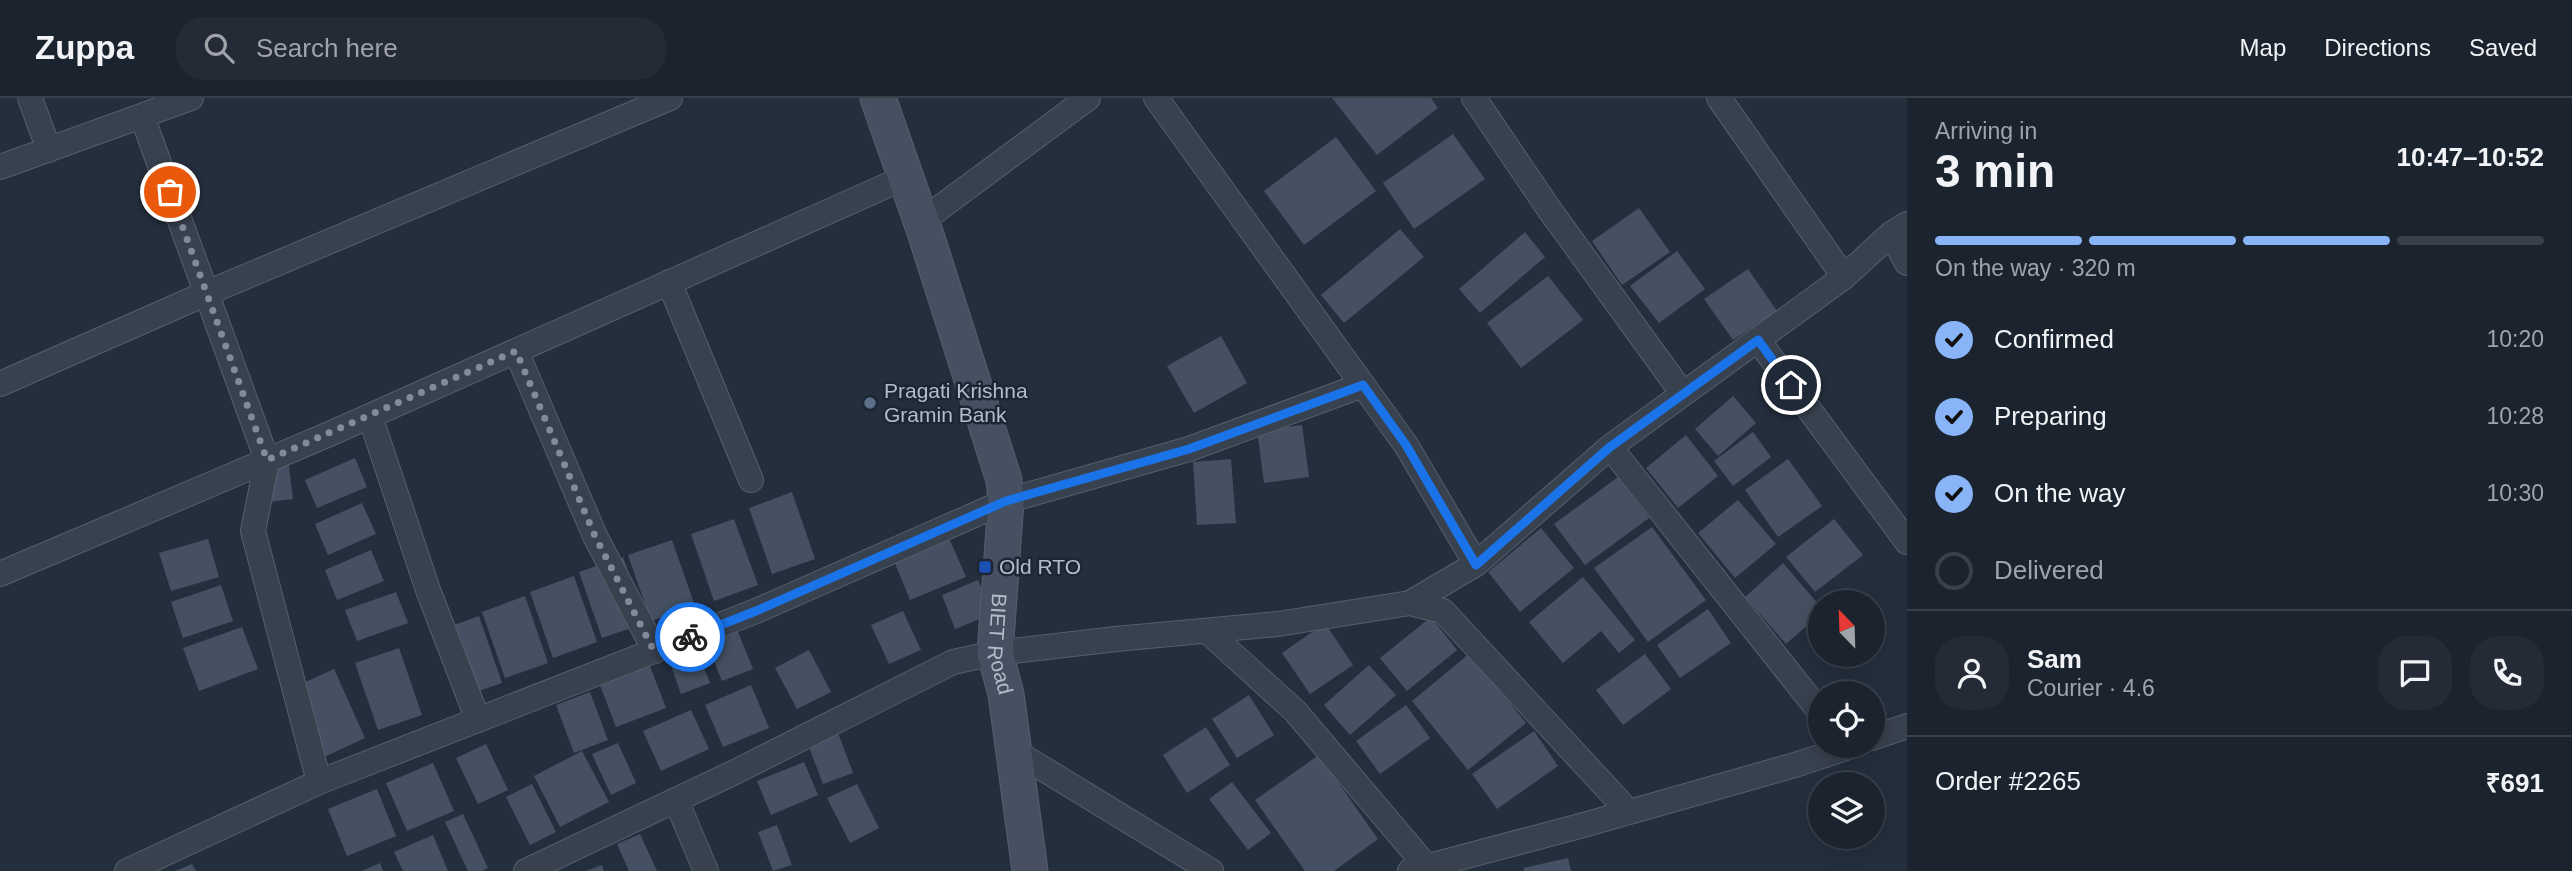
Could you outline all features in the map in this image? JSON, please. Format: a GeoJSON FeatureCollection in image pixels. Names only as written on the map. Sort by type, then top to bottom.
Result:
{"type":"FeatureCollection","features":[{"type":"Feature","properties":{"kind":"street"},"geometry":{"type":"LineString","coordinates":[[30,98],[49,150]]}},
{"type":"Feature","properties":{"kind":"street"},"geometry":{"type":"LineString","coordinates":[[0,167],[191,98]]}},
{"type":"Feature","properties":{"kind":"street"},"geometry":{"type":"LineString","coordinates":[[0,384],[207,293],[670,98]]}},
{"type":"Feature","properties":{"kind":"street","name":"BIET Road"},"geometry":{"type":"LineString","coordinates":[[878,98],[922,221],[1004,480],[1006,501],[995,653],[1006,694],[1030,871]]}},
{"type":"Feature","properties":{"kind":"street"},"geometry":{"type":"LineString","coordinates":[[922,221],[1088,98]]}},
{"type":"Feature","properties":{"kind":"street"},"geometry":{"type":"LineString","coordinates":[[1156,98],[1406,445],[1476,565]]}},
{"type":"Feature","properties":{"kind":"street"},"geometry":{"type":"LineString","coordinates":[[1474,98],[1549,209],[1683,394]]}},
{"type":"Feature","properties":{"kind":"street"},"geometry":{"type":"LineString","coordinates":[[1719,98],[1844,278]]}},
{"type":"Feature","properties":{"kind":"street"},"geometry":{"type":"LineString","coordinates":[[142,116],[267,460],[253,531],[319,782]]}},
{"type":"Feature","properties":{"kind":"street"},"geometry":{"type":"LineString","coordinates":[[0,574],[370,416],[906,177]]}},
{"type":"Feature","properties":{"kind":"street"},"geometry":{"type":"LineString","coordinates":[[537,869],[953,662],[995,653],[1278,624],[1410,603],[1476,565],[1610,447],[1844,278],[1899,229],[1907,264]]}},
{"type":"Feature","properties":{"kind":"street"},"geometry":{"type":"LineString","coordinates":[[669,282],[751,480]]}},
{"type":"Feature","properties":{"kind":"street"},"geometry":{"type":"LineString","coordinates":[[1758,340],[1907,542]]}},
{"type":"Feature","properties":{"kind":"street"},"geometry":{"type":"LineString","coordinates":[[516,351],[595,536],[654,651]]}},
{"type":"Feature","properties":{"kind":"street"},"geometry":{"type":"LineString","coordinates":[[127,871],[319,782],[756,611],[1006,501],[1189,449],[1363,385]]}},
{"type":"Feature","properties":{"kind":"street"},"geometry":{"type":"LineString","coordinates":[[370,416],[428,590],[478,720]]}},
{"type":"Feature","properties":{"kind":"street"},"geometry":{"type":"LineString","coordinates":[[1610,447],[1808,697]]}},
{"type":"Feature","properties":{"kind":"street"},"geometry":{"type":"LineString","coordinates":[[1410,603],[1443,611],[1629,812]]}},
{"type":"Feature","properties":{"kind":"street"},"geometry":{"type":"LineString","coordinates":[[1207,631],[1295,711],[1418,869],[1815,758]]}},
{"type":"Feature","properties":{"kind":"street"},"geometry":{"type":"LineString","coordinates":[[1885,734],[1907,726]]}},
{"type":"Feature","properties":{"kind":"street"},"geometry":{"type":"LineString","coordinates":[[1014,751],[1211,871]]}},
{"type":"Feature","properties":{"kind":"street"},"geometry":{"type":"LineString","coordinates":[[676,800],[706,871]]}},
{"type":"Feature","properties":{"kind":"building"},"geometry":{"type":"Polygon","coordinates":[[[1332,98],[1431,98],[1438,108],[1377,155],[1332,98]]]}},
{"type":"Feature","properties":{"kind":"building"},"geometry":{"type":"Polygon","coordinates":[[[1453,134],[1485,179],[1414,229],[1383,183],[1453,134]]]}},
{"type":"Feature","properties":{"kind":"building"},"geometry":{"type":"Polygon","coordinates":[[[1336,137],[1376,191],[1304,245],[1264,191],[1336,137]]]}},
{"type":"Feature","properties":{"kind":"building"},"geometry":{"type":"Polygon","coordinates":[[[1639,208],[1670,252],[1622,285],[1592,241],[1639,208]]]}},
{"type":"Feature","properties":{"kind":"building"},"geometry":{"type":"Polygon","coordinates":[[[1400,229],[1424,257],[1344,323],[1321,295],[1400,229]]]}},
{"type":"Feature","properties":{"kind":"building"},"geometry":{"type":"Polygon","coordinates":[[[1525,232],[1545,257],[1480,313],[1459,289],[1525,232]]]}},
{"type":"Feature","properties":{"kind":"building"},"geometry":{"type":"Polygon","coordinates":[[[1677,251],[1705,289],[1659,323],[1630,286],[1677,251]]]}},
{"type":"Feature","properties":{"kind":"building"},"geometry":{"type":"Polygon","coordinates":[[[1748,269],[1777,311],[1733,340],[1704,299],[1748,269]]]}},
{"type":"Feature","properties":{"kind":"building"},"geometry":{"type":"Polygon","coordinates":[[[1548,276],[1583,320],[1521,368],[1487,323],[1548,276]]]}},
{"type":"Feature","properties":{"kind":"building"},"geometry":{"type":"Polygon","coordinates":[[[1221,336],[1247,383],[1194,413],[1167,366],[1221,336]]]}},
{"type":"Feature","properties":{"kind":"building"},"geometry":{"type":"Polygon","coordinates":[[[1733,396],[1756,423],[1718,456],[1695,429],[1733,396]]]}},
{"type":"Feature","properties":{"kind":"building"},"geometry":{"type":"Polygon","coordinates":[[[1302,425],[1309,477],[1264,483],[1257,430],[1302,425]]]}},
{"type":"Feature","properties":{"kind":"building"},"geometry":{"type":"Polygon","coordinates":[[[1753,432],[1771,457],[1733,486],[1714,461],[1753,432]]]}},
{"type":"Feature","properties":{"kind":"building"},"geometry":{"type":"Polygon","coordinates":[[[1686,435],[1718,476],[1678,508],[1646,468],[1686,435]]]}},
{"type":"Feature","properties":{"kind":"building"},"geometry":{"type":"Polygon","coordinates":[[[287,451],[293,499],[262,503],[256,455],[287,451]]]}},
{"type":"Feature","properties":{"kind":"building"},"geometry":{"type":"Polygon","coordinates":[[[355,458],[367,487],[317,508],[305,480],[355,458]]]}},
{"type":"Feature","properties":{"kind":"building"},"geometry":{"type":"Polygon","coordinates":[[[1231,459],[1236,523],[1197,525],[1193,462],[1231,459]]]}},
{"type":"Feature","properties":{"kind":"building"},"geometry":{"type":"Polygon","coordinates":[[[1788,459],[1822,506],[1778,537],[1745,490],[1788,459]]]}},
{"type":"Feature","properties":{"kind":"building"},"geometry":{"type":"Polygon","coordinates":[[[1618,477],[1649,518],[1585,565],[1554,524],[1618,477]]]}},
{"type":"Feature","properties":{"kind":"building"},"geometry":{"type":"Polygon","coordinates":[[[792,492],[815,559],[772,574],[749,508],[792,492]]]}},
{"type":"Feature","properties":{"kind":"building"},"geometry":{"type":"Polygon","coordinates":[[[1738,500],[1776,544],[1735,578],[1698,533],[1738,500]]]}},
{"type":"Feature","properties":{"kind":"building"},"geometry":{"type":"Polygon","coordinates":[[[362,503],[376,534],[328,555],[315,524],[362,503]]]}},
{"type":"Feature","properties":{"kind":"building"},"geometry":{"type":"Polygon","coordinates":[[[734,519],[758,585],[714,601],[691,534],[734,519]]]}},
{"type":"Feature","properties":{"kind":"building"},"geometry":{"type":"Polygon","coordinates":[[[1834,519],[1863,555],[1818,590],[1813,590],[1786,557],[1834,519]]]}},
{"type":"Feature","properties":{"kind":"building"},"geometry":{"type":"Polygon","coordinates":[[[1652,527],[1706,600],[1648,642],[1594,568],[1652,527]]]}},
{"type":"Feature","properties":{"kind":"building"},"geometry":{"type":"Polygon","coordinates":[[[1541,528],[1574,568],[1520,612],[1488,572],[1541,528]]]}},
{"type":"Feature","properties":{"kind":"building"},"geometry":{"type":"Polygon","coordinates":[[[949,538],[966,577],[910,600],[894,561],[949,538]]]}},
{"type":"Feature","properties":{"kind":"building"},"geometry":{"type":"Polygon","coordinates":[[[208,539],[219,577],[171,591],[159,553],[208,539]]]}},
{"type":"Feature","properties":{"kind":"building"},"geometry":{"type":"Polygon","coordinates":[[[672,540],[695,606],[651,621],[628,555],[672,540]]]}},
{"type":"Feature","properties":{"kind":"building"},"geometry":{"type":"Polygon","coordinates":[[[371,550],[384,581],[337,600],[325,570],[371,550]]]}},
{"type":"Feature","properties":{"kind":"building"},"geometry":{"type":"Polygon","coordinates":[[[623,557],[646,623],[602,638],[579,572],[623,557]]]}},
{"type":"Feature","properties":{"kind":"building"},"geometry":{"type":"Polygon","coordinates":[[[1783,563],[1808,592],[1808,625],[1786,644],[1745,597],[1783,563]]]}},
{"type":"Feature","properties":{"kind":"building"},"geometry":{"type":"Polygon","coordinates":[[[574,576],[597,642],[553,658],[530,592],[574,576]]]}},
{"type":"Feature","properties":{"kind":"building"},"geometry":{"type":"Polygon","coordinates":[[[1583,577],[1635,640],[1619,653],[1601,631],[1563,663],[1529,622],[1583,577]]]}},
{"type":"Feature","properties":{"kind":"building"},"geometry":{"type":"Polygon","coordinates":[[[978,580],[992,614],[955,629],[942,595],[978,580]]]}},
{"type":"Feature","properties":{"kind":"building"},"geometry":{"type":"Polygon","coordinates":[[[221,585],[233,621],[183,638],[171,602],[221,585]]]}},
{"type":"Feature","properties":{"kind":"building"},"geometry":{"type":"Polygon","coordinates":[[[396,592],[408,623],[357,641],[345,610],[396,592]]]}},
{"type":"Feature","properties":{"kind":"building"},"geometry":{"type":"Polygon","coordinates":[[[525,596],[548,663],[505,678],[482,612],[525,596]]]}},
{"type":"Feature","properties":{"kind":"building"},"geometry":{"type":"Polygon","coordinates":[[[1708,609],[1731,643],[1680,678],[1657,645],[1708,609]]]}},
{"type":"Feature","properties":{"kind":"building"},"geometry":{"type":"Polygon","coordinates":[[[903,611],[921,650],[889,664],[871,625],[903,611]]]}},
{"type":"Feature","properties":{"kind":"building"},"geometry":{"type":"Polygon","coordinates":[[[479,616],[502,683],[458,698],[435,632],[479,616]]]}},
{"type":"Feature","properties":{"kind":"building"},"geometry":{"type":"Polygon","coordinates":[[[1431,617],[1457,650],[1407,691],[1380,658],[1431,617]]]}},
{"type":"Feature","properties":{"kind":"building"},"geometry":{"type":"Polygon","coordinates":[[[1325,623],[1353,665],[1310,694],[1282,653],[1325,623]]]}},
{"type":"Feature","properties":{"kind":"building"},"geometry":{"type":"Polygon","coordinates":[[[242,627],[258,669],[199,691],[183,648],[242,627]]]}},
{"type":"Feature","properties":{"kind":"building"},"geometry":{"type":"Polygon","coordinates":[[[736,627],[753,669],[722,681],[705,639],[736,627]]]}},
{"type":"Feature","properties":{"kind":"building"},"geometry":{"type":"Polygon","coordinates":[[[399,648],[422,715],[378,730],[355,663],[399,648]]]}},
{"type":"Feature","properties":{"kind":"building"},"geometry":{"type":"Polygon","coordinates":[[[697,650],[710,683],[681,694],[669,660],[697,650]]]}},
{"type":"Feature","properties":{"kind":"building"},"geometry":{"type":"Polygon","coordinates":[[[809,650],[831,692],[797,709],[775,668],[809,650]]]}},
{"type":"Feature","properties":{"kind":"building"},"geometry":{"type":"Polygon","coordinates":[[[1470,653],[1526,723],[1468,770],[1412,701],[1470,653]]]}},
{"type":"Feature","properties":{"kind":"building"},"geometry":{"type":"Polygon","coordinates":[[[1645,654],[1671,689],[1623,725],[1596,690],[1645,654]]]}},
{"type":"Feature","properties":{"kind":"building"},"geometry":{"type":"Polygon","coordinates":[[[648,661],[666,708],[616,727],[598,680],[648,661]]]}},
{"type":"Feature","properties":{"kind":"building"},"geometry":{"type":"Polygon","coordinates":[[[1369,665],[1396,695],[1350,735],[1324,705],[1369,665]]]}},
{"type":"Feature","properties":{"kind":"building"},"geometry":{"type":"Polygon","coordinates":[[[334,669],[365,738],[320,759],[288,690],[334,669]]]}},
{"type":"Feature","properties":{"kind":"building"},"geometry":{"type":"Polygon","coordinates":[[[751,685],[769,728],[723,747],[705,705],[751,685]]]}},
{"type":"Feature","properties":{"kind":"building"},"geometry":{"type":"Polygon","coordinates":[[[590,692],[608,740],[574,753],[556,705],[590,692]]]}},
{"type":"Feature","properties":{"kind":"building"},"geometry":{"type":"Polygon","coordinates":[[[1249,695],[1274,735],[1237,758],[1212,719],[1249,695]]]}},
{"type":"Feature","properties":{"kind":"building"},"geometry":{"type":"Polygon","coordinates":[[[1406,705],[1430,738],[1380,774],[1356,741],[1406,705]]]}},
{"type":"Feature","properties":{"kind":"building"},"geometry":{"type":"Polygon","coordinates":[[[691,710],[709,749],[661,771],[643,731],[691,710]]]}},
{"type":"Feature","properties":{"kind":"building"},"geometry":{"type":"Polygon","coordinates":[[[1206,727],[1230,765],[1187,793],[1163,755],[1206,727]]]}},
{"type":"Feature","properties":{"kind":"building"},"geometry":{"type":"Polygon","coordinates":[[[837,730],[853,773],[823,784],[807,742],[837,730]]]}},
{"type":"Feature","properties":{"kind":"building"},"geometry":{"type":"Polygon","coordinates":[[[1534,731],[1558,766],[1497,809],[1472,774],[1534,731]]]}},
{"type":"Feature","properties":{"kind":"building"},"geometry":{"type":"Polygon","coordinates":[[[618,743],[636,783],[611,795],[592,754],[618,743]]]}},
{"type":"Feature","properties":{"kind":"building"},"geometry":{"type":"Polygon","coordinates":[[[486,744],[508,790],[478,804],[456,758],[486,744]]]}},
{"type":"Feature","properties":{"kind":"building"},"geometry":{"type":"Polygon","coordinates":[[[582,751],[609,802],[560,827],[534,776],[582,751]]]}},
{"type":"Feature","properties":{"kind":"building"},"geometry":{"type":"Polygon","coordinates":[[[1319,755],[1378,839],[1334,871],[1305,871],[1255,800],[1319,755]]]}},
{"type":"Feature","properties":{"kind":"building"},"geometry":{"type":"Polygon","coordinates":[[[804,762],[818,795],[771,815],[757,781],[804,762]]]}},
{"type":"Feature","properties":{"kind":"building"},"geometry":{"type":"Polygon","coordinates":[[[433,763],[454,811],[407,831],[386,783],[433,763]]]}},
{"type":"Feature","properties":{"kind":"building"},"geometry":{"type":"Polygon","coordinates":[[[1232,782],[1271,833],[1248,850],[1209,799],[1232,782]]]}},
{"type":"Feature","properties":{"kind":"building"},"geometry":{"type":"Polygon","coordinates":[[[532,784],[556,832],[530,845],[506,797],[532,784]]]}},
{"type":"Feature","properties":{"kind":"building"},"geometry":{"type":"Polygon","coordinates":[[[857,784],[879,828],[850,843],[827,798],[857,784]]]}},
{"type":"Feature","properties":{"kind":"building"},"geometry":{"type":"Polygon","coordinates":[[[377,789],[396,836],[347,856],[328,809],[377,789]]]}},
{"type":"Feature","properties":{"kind":"building"},"geometry":{"type":"Polygon","coordinates":[[[463,814],[488,868],[482,871],[468,871],[445,822],[463,814]]]}},
{"type":"Feature","properties":{"kind":"building"},"geometry":{"type":"Polygon","coordinates":[[[777,825],[792,865],[773,871],[758,832],[777,825]]]}},
{"type":"Feature","properties":{"kind":"building"},"geometry":{"type":"Polygon","coordinates":[[[640,834],[657,871],[629,871],[617,844],[640,834]]]}},
{"type":"Feature","properties":{"kind":"building"},"geometry":{"type":"Polygon","coordinates":[[[433,835],[448,871],[403,871],[394,852],[433,835]]]}},
{"type":"Feature","properties":{"kind":"building"},"geometry":{"type":"Polygon","coordinates":[[[1568,858],[1571,871],[1524,871],[1523,868],[1568,858]]]}},
{"type":"Feature","properties":{"kind":"building"},"geometry":{"type":"Polygon","coordinates":[[[380,863],[383,871],[362,871],[380,863]]]}},
{"type":"Feature","properties":{"kind":"building"},"geometry":{"type":"Polygon","coordinates":[[[192,864],[196,871],[175,871],[192,864]]]}},
{"type":"Feature","properties":{"kind":"building"},"geometry":{"type":"Polygon","coordinates":[[[602,865],[604,871],[586,871],[602,865]]]}},
{"type":"Feature","properties":{"kind":"way so far"},"geometry":{"type":"LineString","coordinates":[[170,192],[267,460],[516,351],[595,536],[654,651],[690,637]]}},
{"type":"Feature","properties":{"kind":"place","name":"Pragati Krishna Gramin Bank"},"geometry":{"type":"Point","coordinates":[870,403]}},
{"type":"Feature","properties":{"kind":"place","name":"Old RTO"},"geometry":{"type":"Point","coordinates":[985,567]}},
{"type":"Feature","properties":{"kind":"route"},"geometry":{"type":"LineString","coordinates":[[690,637],[756,611],[1006,501],[1189,449],[1363,385],[1406,445],[1476,565],[1610,447],[1758,340],[1791,385]]}}]}
